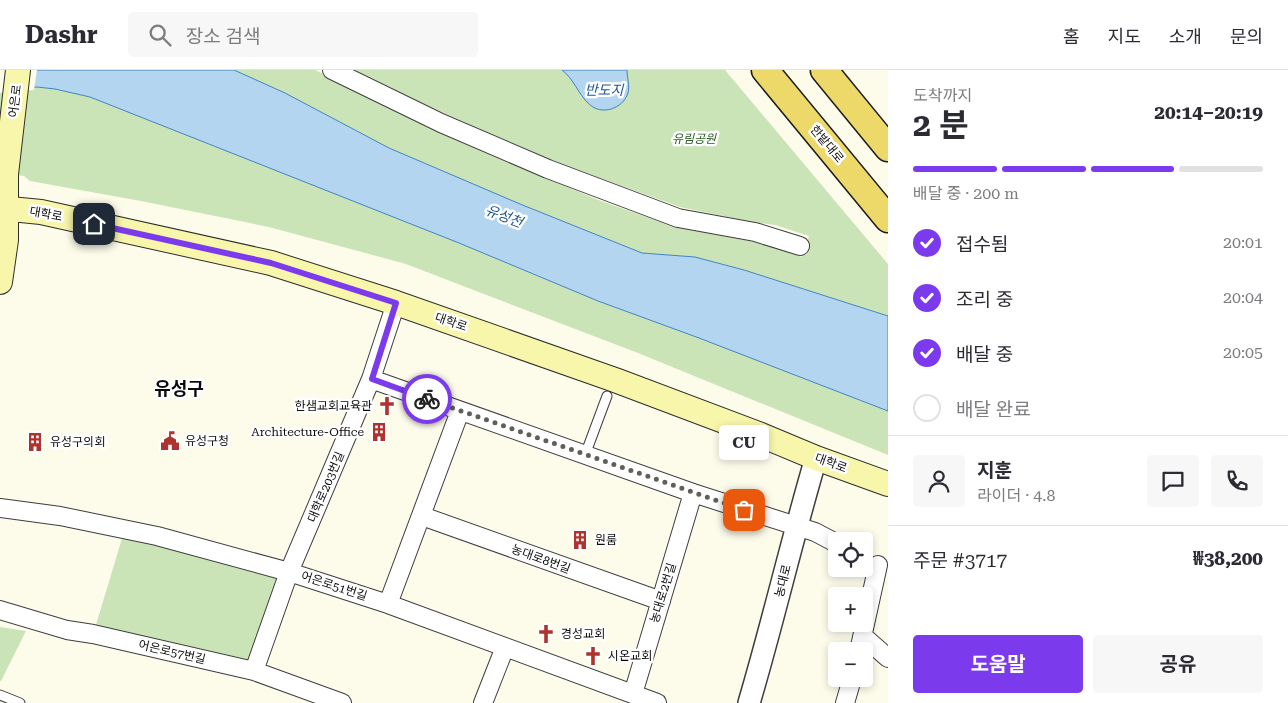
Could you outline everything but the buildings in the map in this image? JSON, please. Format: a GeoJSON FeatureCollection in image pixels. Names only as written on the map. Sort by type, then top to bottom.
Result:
{"type":"FeatureCollection","features":[{"type":"Feature","properties":{"kind":"main road","name":"어은로"},"geometry":{"type":"LineString","coordinates":[[0,282],[6,240],[4,208],[6,174],[18,70]]}},
{"type":"Feature","properties":{"kind":"main road","name":"한밭대로"},"geometry":{"type":"LineString","coordinates":[[765,70],[888,219]]}},
{"type":"Feature","properties":{"kind":"main road"},"geometry":{"type":"LineString","coordinates":[[824,70],[888,148]]}},
{"type":"Feature","properties":{"kind":"main road","name":"대학로"},"geometry":{"type":"LineString","coordinates":[[4,208],[42,212],[271,263],[396,303],[615,380],[888,484]]}},
{"type":"Feature","properties":{"kind":"street"},"geometry":{"type":"LineString","coordinates":[[332,70],[441,123],[557,173],[678,218],[754,232],[800,246]]}},
{"type":"Feature","properties":{"kind":"street","name":"대학로203번길"},"geometry":{"type":"LineString","coordinates":[[254,671],[289,572],[372,379],[396,303]]}},
{"type":"Feature","properties":{"kind":"street"},"geometry":{"type":"LineString","coordinates":[[372,379],[693,493],[815,532],[828,539]]}},
{"type":"Feature","properties":{"kind":"street"},"geometry":{"type":"LineString","coordinates":[[388,604],[460,411]]}},
{"type":"Feature","properties":{"kind":"street","name":"농대로"},"geometry":{"type":"LineString","coordinates":[[749,703],[771,629],[796,527],[816,458]]}},
{"type":"Feature","properties":{"kind":"street","name":"농대로2번길"},"geometry":{"type":"LineString","coordinates":[[633,694],[693,493]]}},
{"type":"Feature","properties":{"kind":"street","name":"어은로51번길"},"geometry":{"type":"LineString","coordinates":[[0,508],[60,516],[157,536],[289,572],[388,604],[657,703]]}},
{"type":"Feature","properties":{"kind":"street","name":"농대로8번길"},"geometry":{"type":"LineString","coordinates":[[422,516],[661,601]]}},
{"type":"Feature","properties":{"kind":"street"},"geometry":{"type":"LineString","coordinates":[[861,642],[877,564]]}},
{"type":"Feature","properties":{"kind":"street","name":"어은로57번길"},"geometry":{"type":"LineString","coordinates":[[0,610],[67,630],[93,634],[254,671],[342,703]]}},
{"type":"Feature","properties":{"kind":"street"},"geometry":{"type":"LineString","coordinates":[[483,703],[505,647]]}},
{"type":"Feature","properties":{"kind":"street"},"geometry":{"type":"LineString","coordinates":[[873,650],[888,658]]}},
{"type":"Feature","properties":{"kind":"street"},"geometry":{"type":"LineString","coordinates":[[846,703],[850,687]]}},
{"type":"Feature","properties":{"kind":"lane"},"geometry":{"type":"LineString","coordinates":[[585,455],[607,396]]}},
{"type":"Feature","properties":{"kind":"lane"},"geometry":{"type":"LineString","coordinates":[[0,695],[20,703]]}},
{"type":"Feature","properties":{"kind":"green space","name":"유림공원"},"geometry":{"type":"Polygon","coordinates":[[[234,70],[315,70],[520,167],[601,201],[669,225],[760,243],[802,257],[809,236],[775,225],[680,207],[545,158],[351,70],[725,70],[888,264],[888,316],[744,270],[695,257],[642,253],[520,204],[389,148],[285,93],[234,70]]]}},
{"type":"Feature","properties":{"kind":"green space"},"geometry":{"type":"Polygon","coordinates":[[[37,87],[90,97],[459,243],[598,301],[888,411],[888,455],[638,353],[406,264],[269,227],[30,181],[24,176],[0,173],[0,90],[37,87]]]}},
{"type":"Feature","properties":{"kind":"green space"},"geometry":{"type":"Polygon","coordinates":[[[123,535],[281,576],[249,664],[95,628],[123,535]]]}},
{"type":"Feature","properties":{"kind":"green space"},"geometry":{"type":"Polygon","coordinates":[[[0,627],[26,631],[1,681],[0,681],[0,627]]]}},
{"type":"Feature","properties":{"kind":"water","name":"유성천"},"geometry":{"type":"Polygon","coordinates":[[[0,70],[234,70],[285,93],[389,148],[520,204],[642,253],[695,257],[744,270],[888,316],[888,411],[598,301],[459,243],[90,97],[37,87],[0,90],[0,70]]]}},
{"type":"Feature","properties":{"kind":"water","name":"반도지"},"geometry":{"type":"Polygon","coordinates":[[[562,70],[627,70],[628,93],[617,107],[599,110],[585,100],[562,70]]]}},
{"type":"Feature","properties":{"kind":"pier"},"geometry":{"type":"Polygon","coordinates":[[[0,70],[37,70],[34,90],[0,93],[0,70]]]}},
{"type":"Feature","properties":{"kind":"way so far"},"geometry":{"type":"LineString","coordinates":[[427,399],[744,510]]}},
{"type":"Feature","properties":{"kind":"place","name":"한샘교회교육관"},"geometry":{"type":"Point","coordinates":[387,406]}},
{"type":"Feature","properties":{"kind":"place","name":"Architecture-Office"},"geometry":{"type":"Point","coordinates":[379,432]}},
{"type":"Feature","properties":{"kind":"place","name":"유성구청"},"geometry":{"type":"Point","coordinates":[170,441]}},
{"type":"Feature","properties":{"kind":"place","name":"유성구의회"},"geometry":{"type":"Point","coordinates":[35,442]}},
{"type":"Feature","properties":{"kind":"place","name":"CU"},"geometry":{"type":"Point","coordinates":[744,510]}},
{"type":"Feature","properties":{"kind":"place","name":"원룸"},"geometry":{"type":"Point","coordinates":[580,540]}},
{"type":"Feature","properties":{"kind":"place","name":"경성교회"},"geometry":{"type":"Point","coordinates":[546,634]}},
{"type":"Feature","properties":{"kind":"place","name":"시온교회"},"geometry":{"type":"Point","coordinates":[593,656]}},
{"type":"Feature","properties":{"kind":"district","name":"유성구"},"geometry":{"type":"Point","coordinates":[179,389]}},
{"type":"Feature","properties":{"kind":"route"},"geometry":{"type":"LineString","coordinates":[[94,224],[271,263],[396,303],[372,379],[427,399]]}}]}
